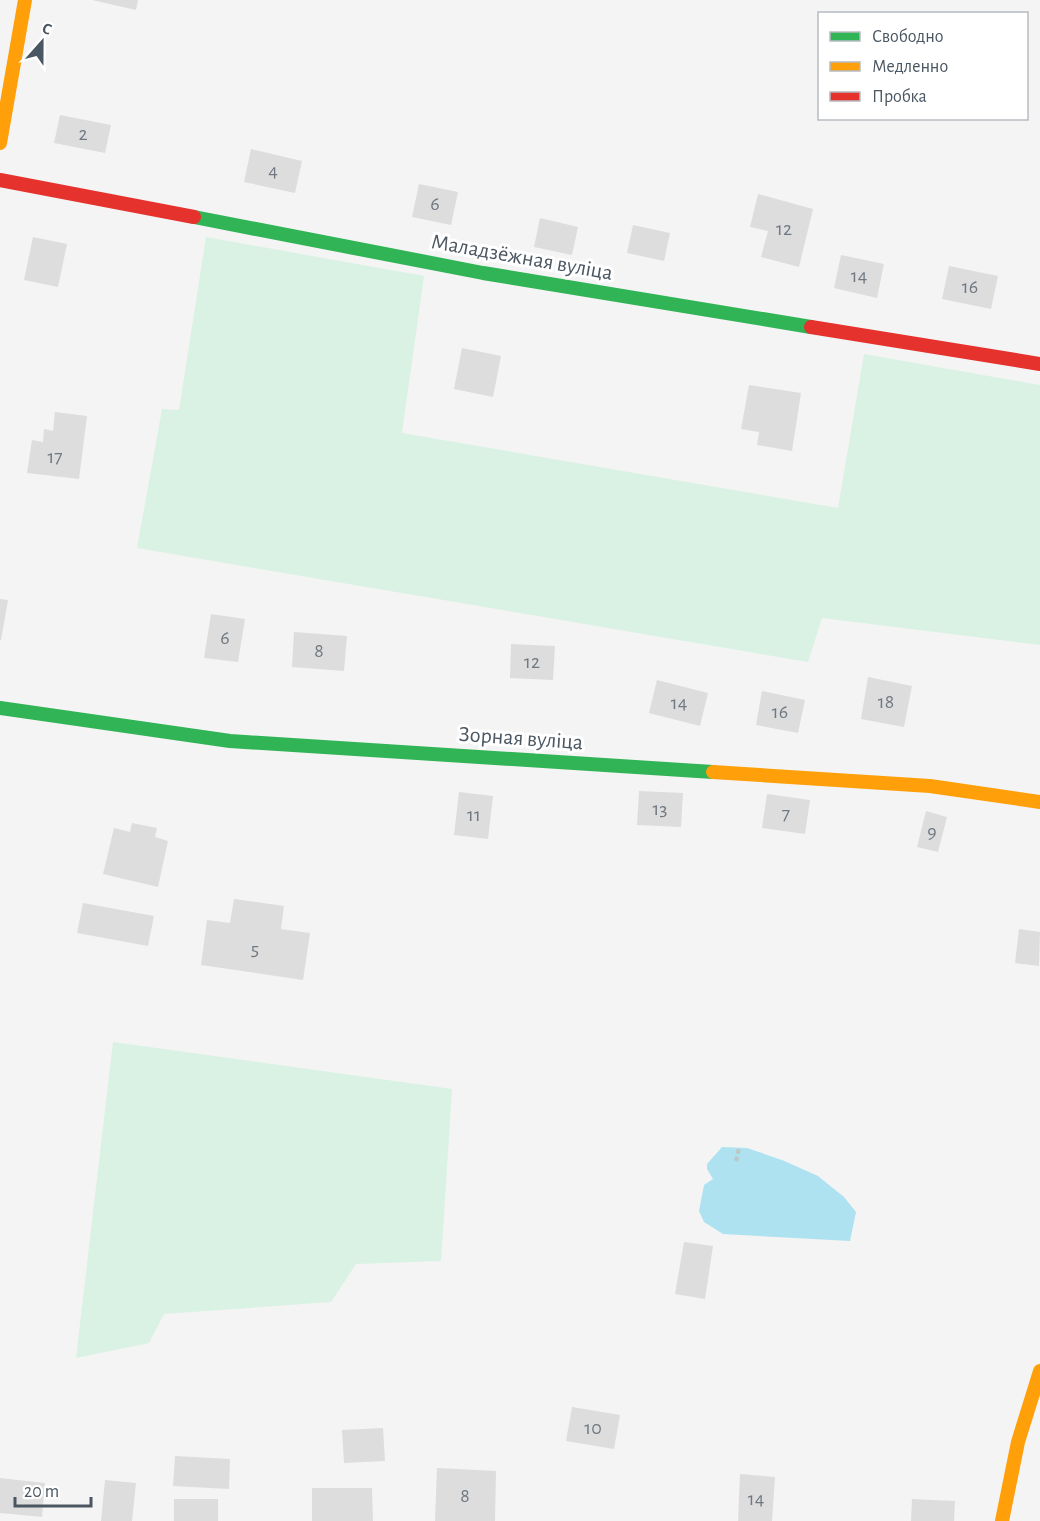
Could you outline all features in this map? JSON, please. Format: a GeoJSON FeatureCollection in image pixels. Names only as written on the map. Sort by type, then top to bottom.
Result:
{"type":"FeatureCollection","features":[{"type":"Feature","properties":{"kind":"street"},"geometry":{"type":"LineString","coordinates":[[0,143],[25,0]]}},
{"type":"Feature","properties":{"kind":"street","name":"Маладзёжная вуліца"},"geometry":{"type":"LineString","coordinates":[[0,180],[483,273],[1040,364]]}},
{"type":"Feature","properties":{"kind":"street","name":"Зорная вуліца"},"geometry":{"type":"LineString","coordinates":[[0,708],[230,741],[930,786],[1040,802]]}},
{"type":"Feature","properties":{"kind":"street"},"geometry":{"type":"LineString","coordinates":[[1002,1521],[1018,1442],[1040,1371]]}},
{"type":"Feature","properties":{"kind":"path"},"geometry":{"type":"LineString","coordinates":[[736,1161],[739,1148]]}},
{"type":"Feature","properties":{"kind":"green space"},"geometry":{"type":"Polygon","coordinates":[[[206,237],[424,276],[402,433],[838,508],[864,354],[1040,385],[1040,645],[822,618],[808,662],[137,548],[162,409],[179,410],[206,237]]]}},
{"type":"Feature","properties":{"kind":"green space"},"geometry":{"type":"Polygon","coordinates":[[[113,1042],[452,1089],[441,1261],[356,1264],[331,1302],[164,1314],[149,1343],[76,1358],[113,1042]]]}},
{"type":"Feature","properties":{"kind":"water"},"geometry":{"type":"Polygon","coordinates":[[[722,1147],[747,1148],[818,1176],[844,1197],[856,1212],[850,1241],[723,1234],[704,1222],[699,1211],[704,1185],[713,1179],[707,1169],[707,1164],[722,1147]]]}},
{"type":"Feature","properties":{"kind":"building"},"geometry":{"type":"Polygon","coordinates":[[[92,0],[138,0],[136,10],[92,0]]]}},
{"type":"Feature","properties":{"kind":"building"},"geometry":{"type":"Polygon","coordinates":[[[60,115],[111,125],[105,153],[54,143],[60,115]]]}},
{"type":"Feature","properties":{"kind":"building"},"geometry":{"type":"Polygon","coordinates":[[[251,149],[302,161],[295,193],[244,182],[251,149]]]}},
{"type":"Feature","properties":{"kind":"building"},"geometry":{"type":"Polygon","coordinates":[[[419,184],[458,192],[451,225],[412,217],[419,184]]]}},
{"type":"Feature","properties":{"kind":"building"},"geometry":{"type":"Polygon","coordinates":[[[758,194],[813,209],[799,267],[761,257],[768,231],[750,227],[758,194]]]}},
{"type":"Feature","properties":{"kind":"building"},"geometry":{"type":"Polygon","coordinates":[[[540,218],[578,227],[572,255],[534,247],[540,218]]]}},
{"type":"Feature","properties":{"kind":"building"},"geometry":{"type":"Polygon","coordinates":[[[633,225],[670,233],[664,261],[627,253],[633,225]]]}},
{"type":"Feature","properties":{"kind":"building"},"geometry":{"type":"Polygon","coordinates":[[[33,237],[67,244],[58,287],[24,280],[33,237]]]}},
{"type":"Feature","properties":{"kind":"building"},"geometry":{"type":"Polygon","coordinates":[[[841,255],[884,264],[877,298],[834,288],[841,255]]]}},
{"type":"Feature","properties":{"kind":"building"},"geometry":{"type":"Polygon","coordinates":[[[949,266],[998,276],[991,309],[942,299],[949,266]]]}},
{"type":"Feature","properties":{"kind":"building"},"geometry":{"type":"Polygon","coordinates":[[[462,348],[501,356],[493,397],[454,389],[462,348]]]}},
{"type":"Feature","properties":{"kind":"building"},"geometry":{"type":"Polygon","coordinates":[[[749,385],[801,393],[792,451],[757,445],[759,432],[741,429],[749,385]]]}},
{"type":"Feature","properties":{"kind":"building"},"geometry":{"type":"Polygon","coordinates":[[[55,412],[87,416],[79,479],[27,473],[32,440],[43,442],[44,429],[53,431],[55,412]]]}},
{"type":"Feature","properties":{"kind":"building"},"geometry":{"type":"Polygon","coordinates":[[[0,599],[8,600],[1,640],[0,640],[0,599]]]}},
{"type":"Feature","properties":{"kind":"building"},"geometry":{"type":"Polygon","coordinates":[[[211,614],[245,619],[238,662],[204,658],[211,614]]]}},
{"type":"Feature","properties":{"kind":"building"},"geometry":{"type":"Polygon","coordinates":[[[294,632],[347,636],[344,671],[292,667],[294,632]]]}},
{"type":"Feature","properties":{"kind":"building"},"geometry":{"type":"Polygon","coordinates":[[[511,644],[555,646],[553,680],[510,678],[511,644]]]}},
{"type":"Feature","properties":{"kind":"building"},"geometry":{"type":"Polygon","coordinates":[[[868,677],[912,686],[904,727],[861,719],[868,677]]]}},
{"type":"Feature","properties":{"kind":"building"},"geometry":{"type":"Polygon","coordinates":[[[657,680],[708,693],[700,726],[649,713],[657,680]]]}},
{"type":"Feature","properties":{"kind":"building"},"geometry":{"type":"Polygon","coordinates":[[[762,691],[805,700],[798,733],[756,725],[762,691]]]}},
{"type":"Feature","properties":{"kind":"building"},"geometry":{"type":"Polygon","coordinates":[[[639,791],[683,793],[681,827],[637,825],[639,791]]]}},
{"type":"Feature","properties":{"kind":"building"},"geometry":{"type":"Polygon","coordinates":[[[459,792],[493,796],[488,839],[454,835],[459,792]]]}},
{"type":"Feature","properties":{"kind":"building"},"geometry":{"type":"Polygon","coordinates":[[[767,794],[810,800],[805,834],[762,828],[767,794]]]}},
{"type":"Feature","properties":{"kind":"building"},"geometry":{"type":"Polygon","coordinates":[[[926,811],[947,817],[938,852],[917,847],[926,811]]]}},
{"type":"Feature","properties":{"kind":"building"},"geometry":{"type":"Polygon","coordinates":[[[132,823],[157,828],[155,837],[168,841],[158,887],[103,874],[114,828],[130,832],[132,823]]]}},
{"type":"Feature","properties":{"kind":"building"},"geometry":{"type":"Polygon","coordinates":[[[234,899],[284,906],[281,929],[310,933],[303,980],[201,965],[207,920],[230,923],[234,899]]]}},
{"type":"Feature","properties":{"kind":"building"},"geometry":{"type":"Polygon","coordinates":[[[83,903],[154,916],[148,946],[77,933],[83,903]]]}},
{"type":"Feature","properties":{"kind":"building"},"geometry":{"type":"Polygon","coordinates":[[[1019,929],[1040,932],[1039,966],[1015,963],[1019,929]]]}},
{"type":"Feature","properties":{"kind":"building"},"geometry":{"type":"Polygon","coordinates":[[[684,1242],[713,1246],[705,1299],[675,1294],[684,1242]]]}},
{"type":"Feature","properties":{"kind":"building"},"geometry":{"type":"Polygon","coordinates":[[[572,1407],[620,1415],[614,1449],[566,1441],[572,1407]]]}},
{"type":"Feature","properties":{"kind":"building"},"geometry":{"type":"Polygon","coordinates":[[[383,1428],[385,1461],[344,1463],[342,1430],[383,1428]]]}},
{"type":"Feature","properties":{"kind":"building"},"geometry":{"type":"Polygon","coordinates":[[[175,1456],[230,1459],[229,1489],[173,1486],[175,1456]]]}},
{"type":"Feature","properties":{"kind":"building"},"geometry":{"type":"Polygon","coordinates":[[[437,1468],[496,1471],[495,1521],[435,1521],[437,1468]]]}},
{"type":"Feature","properties":{"kind":"building"},"geometry":{"type":"Polygon","coordinates":[[[740,1474],[775,1477],[772,1521],[738,1521],[740,1474]]]}},
{"type":"Feature","properties":{"kind":"building"},"geometry":{"type":"Polygon","coordinates":[[[0,1478],[45,1483],[42,1517],[0,1513],[0,1478]]]}},
{"type":"Feature","properties":{"kind":"building"},"geometry":{"type":"Polygon","coordinates":[[[105,1480],[136,1483],[132,1521],[101,1521],[105,1480]]]}},
{"type":"Feature","properties":{"kind":"building"},"geometry":{"type":"Polygon","coordinates":[[[312,1488],[372,1488],[373,1521],[312,1521],[312,1488]]]}},
{"type":"Feature","properties":{"kind":"building"},"geometry":{"type":"Polygon","coordinates":[[[174,1499],[218,1499],[218,1521],[174,1521],[174,1499]]]}},
{"type":"Feature","properties":{"kind":"building"},"geometry":{"type":"Polygon","coordinates":[[[912,1499],[955,1501],[954,1521],[911,1521],[912,1499]]]}},
{"type":"Feature","properties":{"kind":"traffic: fast"},"geometry":{"type":"LineString","coordinates":[[194,217],[483,273],[811,327]]}},
{"type":"Feature","properties":{"kind":"traffic: fast"},"geometry":{"type":"LineString","coordinates":[[0,708],[230,741],[713,772]]}},
{"type":"Feature","properties":{"kind":"traffic: slow"},"geometry":{"type":"LineString","coordinates":[[0,143],[25,0]]}},
{"type":"Feature","properties":{"kind":"traffic: slow"},"geometry":{"type":"LineString","coordinates":[[713,772],[930,786],[1040,802]]}},
{"type":"Feature","properties":{"kind":"traffic: slow"},"geometry":{"type":"LineString","coordinates":[[1002,1521],[1018,1442],[1040,1371]]}},
{"type":"Feature","properties":{"kind":"traffic: jam"},"geometry":{"type":"LineString","coordinates":[[0,180],[194,217]]}},
{"type":"Feature","properties":{"kind":"traffic: jam"},"geometry":{"type":"LineString","coordinates":[[811,327],[1040,364]]}}]}
